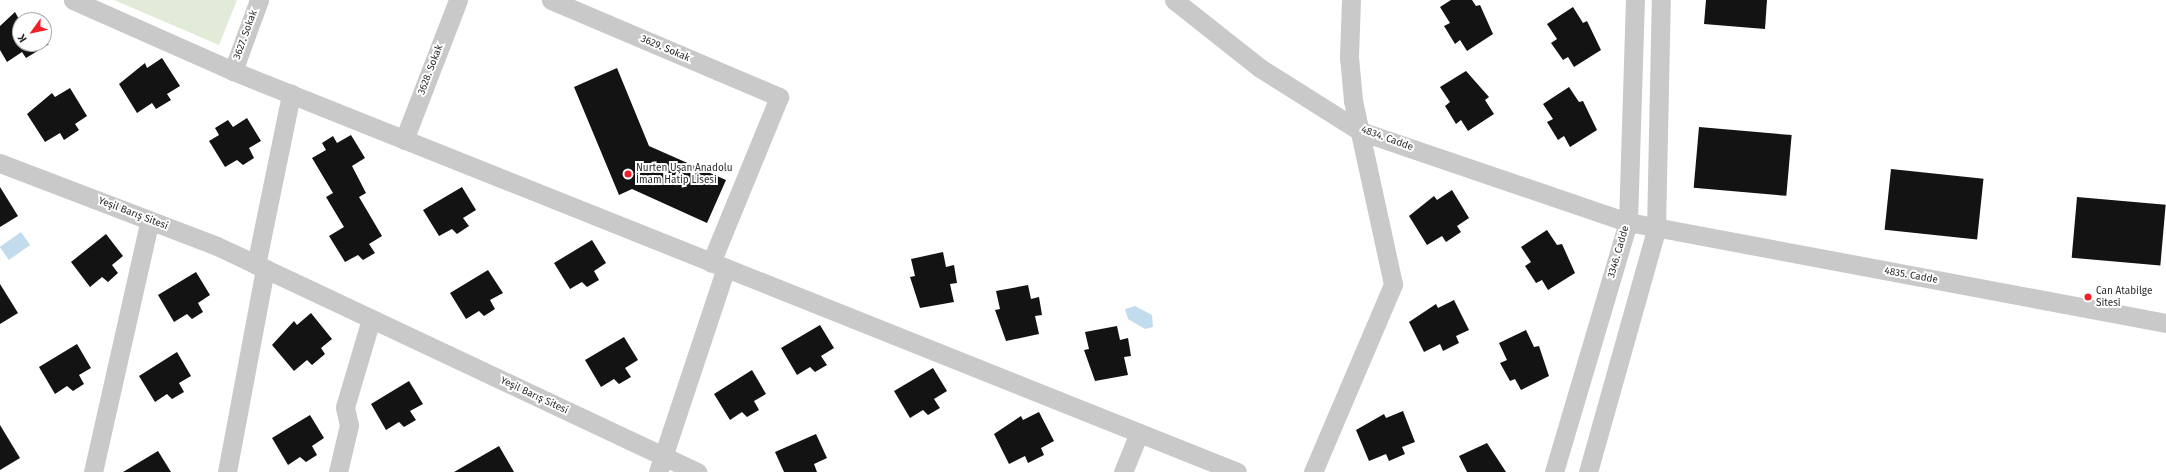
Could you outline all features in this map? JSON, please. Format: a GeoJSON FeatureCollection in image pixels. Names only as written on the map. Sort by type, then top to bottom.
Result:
{"type":"FeatureCollection","features":[{"type":"Feature","properties":{"kind":"street"},"geometry":{"type":"LineString","coordinates":[[73,0],[233,70],[404,140],[1237,472]]}},
{"type":"Feature","properties":{"kind":"street","name":"3627. Sokak"},"geometry":{"type":"LineString","coordinates":[[233,70],[258,0]]}},
{"type":"Feature","properties":{"kind":"street","name":"3628. Sokak"},"geometry":{"type":"LineString","coordinates":[[404,140],[458,0]]}},
{"type":"Feature","properties":{"kind":"street","name":"3629. Sokak"},"geometry":{"type":"LineString","coordinates":[[551,0],[779,97],[718,266]]}},
{"type":"Feature","properties":{"kind":"street","name":"4834. Cadde"},"geometry":{"type":"LineString","coordinates":[[1174,0],[1260,68],[1360,131],[1628,222],[1656,230]]}},
{"type":"Feature","properties":{"kind":"street"},"geometry":{"type":"LineString","coordinates":[[1314,472],[1394,284],[1360,131],[1349,57],[1351,0]]}},
{"type":"Feature","properties":{"kind":"street","name":"3346. Cadde"},"geometry":{"type":"LineString","coordinates":[[1554,472],[1628,222],[1636,0]]}},
{"type":"Feature","properties":{"kind":"street"},"geometry":{"type":"LineString","coordinates":[[1588,472],[1656,230],[1661,0]]}},
{"type":"Feature","properties":{"kind":"street"},"geometry":{"type":"LineString","coordinates":[[227,472],[291,94]]}},
{"type":"Feature","properties":{"kind":"street","name":"Yeşil Barış Sitesi"},"geometry":{"type":"LineString","coordinates":[[0,162],[150,220],[261,267],[371,319],[661,464],[697,472]]}},
{"type":"Feature","properties":{"kind":"street"},"geometry":{"type":"LineString","coordinates":[[93,472],[150,220]]}},
{"type":"Feature","properties":{"kind":"street","name":"4835. Cadde"},"geometry":{"type":"LineString","coordinates":[[1656,230],[2166,322]]}},
{"type":"Feature","properties":{"kind":"street"},"geometry":{"type":"LineString","coordinates":[[661,464],[718,266]]}},
{"type":"Feature","properties":{"kind":"street"},"geometry":{"type":"LineString","coordinates":[[338,472],[349,425],[345,407],[371,319]]}},
{"type":"Feature","properties":{"kind":"street"},"geometry":{"type":"LineString","coordinates":[[1123,472],[1139,433]]}},
{"type":"Feature","properties":{"kind":"green space"},"geometry":{"type":"Polygon","coordinates":[[[114,0],[237,0],[219,45],[114,0]]]}},
{"type":"Feature","properties":{"kind":"water"},"geometry":{"type":"Polygon","coordinates":[[[21,232],[30,245],[9,260],[0,247],[21,232]]]}},
{"type":"Feature","properties":{"kind":"water"},"geometry":{"type":"Polygon","coordinates":[[[1135,306],[1152,315],[1153,327],[1145,329],[1128,319],[1125,309],[1135,306]]]}},
{"type":"Feature","properties":{"kind":"building"},"geometry":{"type":"Polygon","coordinates":[[[1451,0],[1472,0],[1476,6],[1480,5],[1493,34],[1467,51],[1460,40],[1455,44],[1444,26],[1450,23],[1440,7],[1451,0]]]}},
{"type":"Feature","properties":{"kind":"building"},"geometry":{"type":"Polygon","coordinates":[[[1706,0],[1767,0],[1765,29],[1704,24],[1706,0]]]}},
{"type":"Feature","properties":{"kind":"building"},"geometry":{"type":"Polygon","coordinates":[[[1573,7],[1583,23],[1587,21],[1601,50],[1574,67],[1568,57],[1563,60],[1551,43],[1557,39],[1547,24],[1573,7]]]}},
{"type":"Feature","properties":{"kind":"building"},"geometry":{"type":"Polygon","coordinates":[[[12,15],[12,52],[22,52],[7,62],[0,50],[0,26],[12,15]]]}},
{"type":"Feature","properties":{"kind":"building"},"geometry":{"type":"Polygon","coordinates":[[[22,52],[36,52],[26,58],[22,52]]]}},
{"type":"Feature","properties":{"kind":"building"},"geometry":{"type":"Polygon","coordinates":[[[162,58],[180,86],[167,94],[171,100],[156,109],[152,103],[137,113],[119,84],[145,63],[147,68],[162,58]]]}},
{"type":"Feature","properties":{"kind":"building"},"geometry":{"type":"Polygon","coordinates":[[[617,68],[649,146],[726,180],[707,223],[632,189],[619,195],[574,87],[617,68]]]}},
{"type":"Feature","properties":{"kind":"building"},"geometry":{"type":"Polygon","coordinates":[[[1466,71],[1489,97],[1485,100],[1494,114],[1468,131],[1461,120],[1456,124],[1445,106],[1450,102],[1440,87],[1466,71]]]}},
{"type":"Feature","properties":{"kind":"building"},"geometry":{"type":"Polygon","coordinates":[[[1569,87],[1579,102],[1583,101],[1597,130],[1570,147],[1564,136],[1558,140],[1547,122],[1553,119],[1543,104],[1569,87]]]}},
{"type":"Feature","properties":{"kind":"building"},"geometry":{"type":"Polygon","coordinates":[[[70,88],[87,116],[75,124],[79,130],[64,140],[60,133],[45,142],[27,114],[52,93],[55,97],[70,88]]]}},
{"type":"Feature","properties":{"kind":"building"},"geometry":{"type":"Polygon","coordinates":[[[247,118],[261,141],[249,148],[254,158],[243,165],[237,160],[225,167],[209,141],[219,135],[215,128],[228,120],[233,127],[247,118]]]}},
{"type":"Feature","properties":{"kind":"building"},"geometry":{"type":"Polygon","coordinates":[[[1699,127],[1792,135],[1786,196],[1694,188],[1699,127]]]}},
{"type":"Feature","properties":{"kind":"building"},"geometry":{"type":"Polygon","coordinates":[[[351,135],[365,158],[352,166],[366,193],[359,197],[382,236],[369,244],[375,253],[363,260],[358,255],[345,262],[329,236],[344,227],[326,197],[333,193],[312,158],[326,150],[322,143],[333,136],[337,143],[351,135]]]}},
{"type":"Feature","properties":{"kind":"building"},"geometry":{"type":"Polygon","coordinates":[[[1891,169],[1983,179],[1977,239],[1885,230],[1891,169]]]}},
{"type":"Feature","properties":{"kind":"building"},"geometry":{"type":"Polygon","coordinates":[[[0,187],[18,216],[0,227],[0,187]]]}},
{"type":"Feature","properties":{"kind":"building"},"geometry":{"type":"Polygon","coordinates":[[[462,187],[476,210],[463,218],[469,226],[457,234],[452,229],[439,236],[423,210],[462,187]]]}},
{"type":"Feature","properties":{"kind":"building"},"geometry":{"type":"Polygon","coordinates":[[[1452,190],[1469,218],[1457,226],[1461,232],[1446,242],[1442,236],[1427,245],[1409,216],[1434,196],[1437,200],[1452,190]]]}},
{"type":"Feature","properties":{"kind":"building"},"geometry":{"type":"Polygon","coordinates":[[[2077,197],[2166,205],[2160,266],[2072,258],[2077,197]]]}},
{"type":"Feature","properties":{"kind":"building"},"geometry":{"type":"Polygon","coordinates":[[[1547,230],[1557,245],[1562,244],[1575,273],[1548,290],[1542,280],[1536,283],[1525,266],[1531,262],[1521,247],[1547,230]]]}},
{"type":"Feature","properties":{"kind":"building"},"geometry":{"type":"Polygon","coordinates":[[[106,234],[123,256],[112,265],[118,273],[108,282],[102,277],[90,287],[71,262],[106,234]]]}},
{"type":"Feature","properties":{"kind":"building"},"geometry":{"type":"Polygon","coordinates":[[[592,240],[606,263],[594,271],[599,280],[587,287],[582,282],[570,289],[554,263],[592,240]]]}},
{"type":"Feature","properties":{"kind":"building"},"geometry":{"type":"Polygon","coordinates":[[[943,252],[946,267],[954,265],[957,283],[950,284],[954,302],[920,308],[910,277],[915,276],[911,259],[943,252]]]}},
{"type":"Feature","properties":{"kind":"building"},"geometry":{"type":"Polygon","coordinates":[[[488,270],[503,293],[490,300],[495,309],[484,316],[479,311],[466,319],[450,293],[488,270]]]}},
{"type":"Feature","properties":{"kind":"building"},"geometry":{"type":"Polygon","coordinates":[[[196,272],[210,295],[198,303],[203,312],[192,319],[187,314],[174,322],[158,295],[196,272]]]}},
{"type":"Feature","properties":{"kind":"building"},"geometry":{"type":"Polygon","coordinates":[[[0,284],[18,313],[0,324],[0,284]]]}},
{"type":"Feature","properties":{"kind":"building"},"geometry":{"type":"Polygon","coordinates":[[[1028,285],[1031,299],[1039,297],[1042,315],[1035,316],[1039,334],[1006,341],[995,310],[1000,309],[996,291],[1028,285]]]}},
{"type":"Feature","properties":{"kind":"building"},"geometry":{"type":"Polygon","coordinates":[[[1454,300],[1469,330],[1456,336],[1459,343],[1443,351],[1440,344],[1424,352],[1409,322],[1436,304],[1438,308],[1454,300]]]}},
{"type":"Feature","properties":{"kind":"building"},"geometry":{"type":"Polygon","coordinates":[[[311,313],[332,339],[321,348],[325,354],[312,365],[307,360],[294,371],[272,345],[294,321],[297,325],[311,313]]]}},
{"type":"Feature","properties":{"kind":"building"},"geometry":{"type":"Polygon","coordinates":[[[820,325],[834,348],[821,356],[827,365],[815,372],[810,367],[797,375],[781,348],[820,325]]]}},
{"type":"Feature","properties":{"kind":"building"},"geometry":{"type":"Polygon","coordinates":[[[1117,326],[1120,340],[1128,338],[1131,356],[1124,357],[1128,375],[1095,381],[1084,350],[1089,349],[1085,332],[1117,326]]]}},
{"type":"Feature","properties":{"kind":"building"},"geometry":{"type":"Polygon","coordinates":[[[1526,330],[1534,347],[1539,346],[1549,376],[1521,390],[1515,379],[1510,381],[1500,363],[1507,360],[1499,343],[1526,330]]]}},
{"type":"Feature","properties":{"kind":"building"},"geometry":{"type":"Polygon","coordinates":[[[624,337],[638,360],[625,368],[631,377],[619,384],[614,379],[601,387],[585,360],[624,337]]]}},
{"type":"Feature","properties":{"kind":"building"},"geometry":{"type":"Polygon","coordinates":[[[77,344],[91,368],[79,375],[84,384],[73,391],[67,386],[55,394],[39,367],[77,344]]]}},
{"type":"Feature","properties":{"kind":"building"},"geometry":{"type":"Polygon","coordinates":[[[177,352],[191,376],[179,383],[184,392],[172,399],[167,394],[155,402],[139,376],[177,352]]]}},
{"type":"Feature","properties":{"kind":"building"},"geometry":{"type":"Polygon","coordinates":[[[933,368],[947,391],[934,399],[940,408],[928,415],[923,410],[910,418],[894,391],[933,368]]]}},
{"type":"Feature","properties":{"kind":"building"},"geometry":{"type":"Polygon","coordinates":[[[752,370],[766,394],[754,401],[759,410],[747,417],[742,412],[730,420],[714,394],[752,370]]]}},
{"type":"Feature","properties":{"kind":"building"},"geometry":{"type":"Polygon","coordinates":[[[409,381],[423,404],[410,411],[416,420],[404,427],[399,422],[386,430],[371,404],[409,381]]]}},
{"type":"Feature","properties":{"kind":"building"},"geometry":{"type":"Polygon","coordinates":[[[1403,411],[1415,442],[1402,447],[1405,454],[1389,461],[1386,454],[1369,461],[1356,430],[1384,414],[1386,418],[1403,411]]]}},
{"type":"Feature","properties":{"kind":"building"},"geometry":{"type":"Polygon","coordinates":[[[1039,412],[1054,441],[1041,448],[1044,455],[1028,463],[1025,456],[1009,464],[994,434],[1021,416],[1023,420],[1039,412]]]}},
{"type":"Feature","properties":{"kind":"building"},"geometry":{"type":"Polygon","coordinates":[[[310,415],[324,438],[312,446],[317,455],[306,462],[300,457],[288,465],[272,438],[310,415]]]}},
{"type":"Feature","properties":{"kind":"building"},"geometry":{"type":"Polygon","coordinates":[[[0,425],[20,458],[0,470],[0,425]]]}},
{"type":"Feature","properties":{"kind":"building"},"geometry":{"type":"Polygon","coordinates":[[[816,434],[827,458],[814,464],[817,472],[784,472],[775,452],[816,434]]]}},
{"type":"Feature","properties":{"kind":"building"},"geometry":{"type":"Polygon","coordinates":[[[1487,443],[1506,472],[1467,472],[1459,456],[1487,443]]]}},
{"type":"Feature","properties":{"kind":"building"},"geometry":{"type":"Polygon","coordinates":[[[499,446],[514,472],[454,472],[499,446]]]}},
{"type":"Feature","properties":{"kind":"building"},"geometry":{"type":"Polygon","coordinates":[[[158,451],[171,472],[123,472],[158,451]]]}},
{"type":"Feature","properties":{"kind":"place","name":"Nurten Uşan Anadolu İmam Hatip Lisesi"},"geometry":{"type":"Point","coordinates":[628,174]}},
{"type":"Feature","properties":{"kind":"place","name":"Can Atabilge Sitesi"},"geometry":{"type":"Point","coordinates":[2088,297]}}]}
